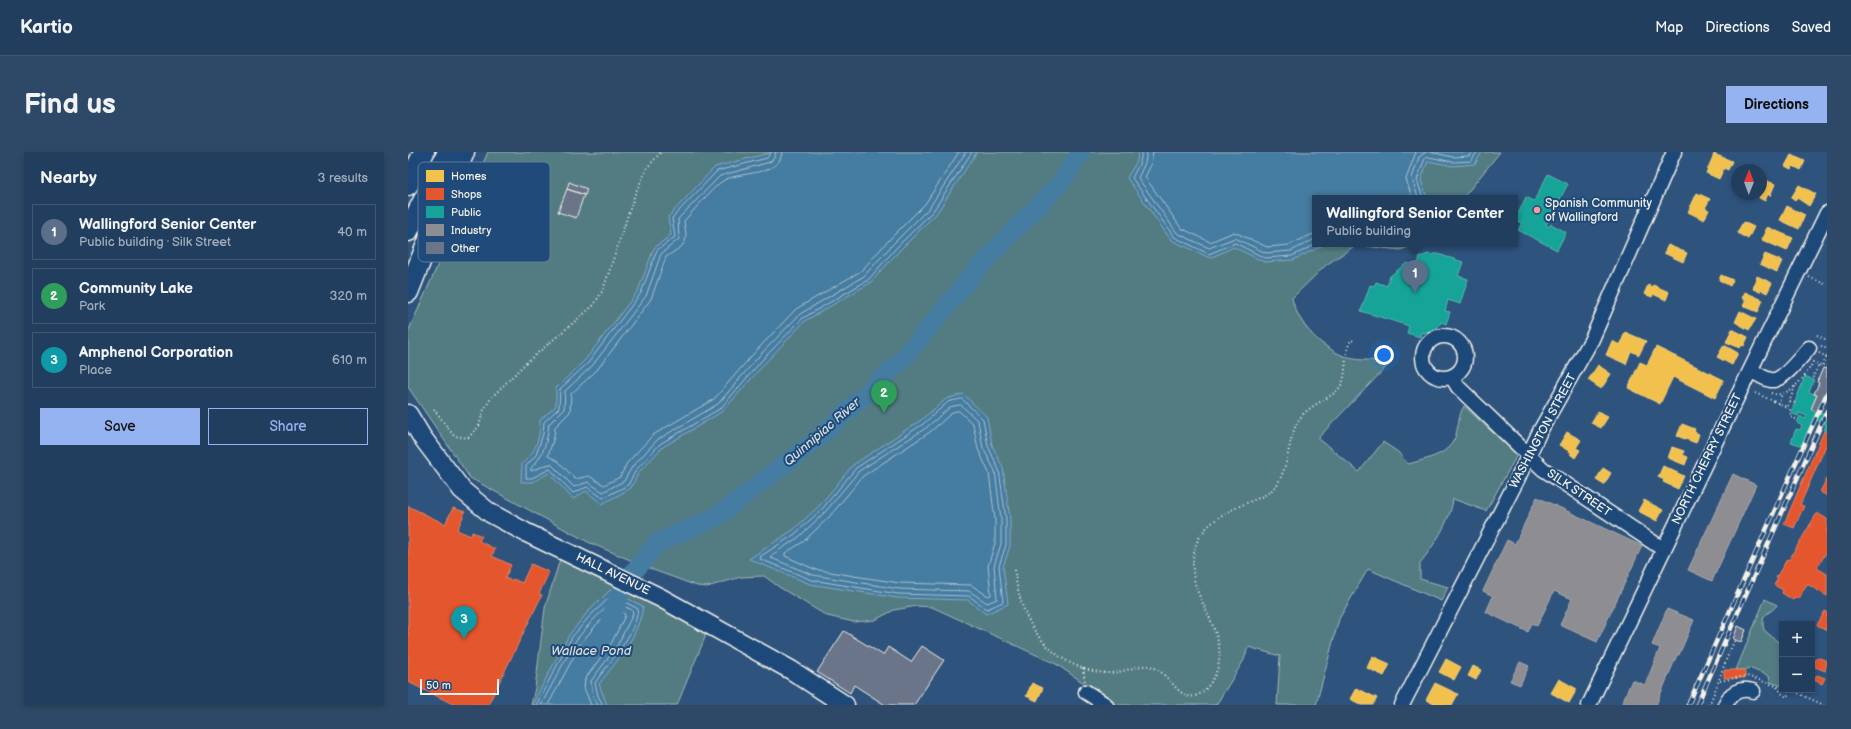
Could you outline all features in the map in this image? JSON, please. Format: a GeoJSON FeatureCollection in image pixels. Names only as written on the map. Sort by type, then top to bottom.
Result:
{"type":"FeatureCollection","features":[{"type":"Feature","properties":{"kind":"highway"},"geometry":{"type":"LineString","coordinates":[[419,162],[424,152]]}},
{"type":"Feature","properties":{"kind":"highway"},"geometry":{"type":"LineString","coordinates":[[443,162],[448,152]]}},
{"type":"Feature","properties":{"kind":"highway"},"geometry":{"type":"LineString","coordinates":[[460,162],[464,152]]}},
{"type":"Feature","properties":{"kind":"highway"},"geometry":{"type":"LineString","coordinates":[[411,179],[418,164]]}},
{"type":"Feature","properties":{"kind":"highway"},"geometry":{"type":"LineString","coordinates":[[408,231],[418,211]]}},
{"type":"Feature","properties":{"kind":"highway"},"geometry":{"type":"LineString","coordinates":[[408,292],[420,262]]}},
{"type":"Feature","properties":{"kind":"main road","name":"HALL AVENUE"},"geometry":{"type":"LineString","coordinates":[[410,421],[462,490],[490,513],[525,532],[661,598],[791,670],[844,705]]}},
{"type":"Feature","properties":{"kind":"street","name":"WASHINGTON STREET"},"geometry":{"type":"LineString","coordinates":[[1402,705],[1529,456],[1540,431],[1592,338],[1674,152]]}},
{"type":"Feature","properties":{"kind":"street","name":"NORTH CHERRY STREET"},"geometry":{"type":"LineString","coordinates":[[1589,705],[1663,549],[1827,213]]}},
{"type":"Feature","properties":{"kind":"street"},"geometry":{"type":"LineString","coordinates":[[1751,370],[1768,379],[1775,380],[1783,376],[1810,348]]}},
{"type":"Feature","properties":{"kind":"street","name":"SILK STREET"},"geometry":{"type":"LineString","coordinates":[[1452,377],[1458,387],[1543,469],[1663,549]]}},
{"type":"Feature","properties":{"kind":"street"},"geometry":{"type":"LineString","coordinates":[[1725,705],[1728,698],[1735,692],[1744,690],[1753,691]]}},
{"type":"Feature","properties":{"kind":"street"},"geometry":{"type":"LineString","coordinates":[[1086,692],[1106,705]]}},
{"type":"Feature","properties":{"kind":"path"},"geometry":{"type":"LineString","coordinates":[[434,409],[454,436],[468,438],[478,426],[484,408],[492,397],[527,362],[593,306],[603,290],[635,194],[647,168],[660,152]]}},
{"type":"Feature","properties":{"kind":"path"},"geometry":{"type":"LineString","coordinates":[[1808,277],[1827,285]]}},
{"type":"Feature","properties":{"kind":"path"},"geometry":{"type":"LineString","coordinates":[[1817,335],[1827,340]]}},
{"type":"Feature","properties":{"kind":"path"},"geometry":{"type":"LineString","coordinates":[[1016,570],[1019,595],[1023,611],[1044,645],[1055,654],[1083,668],[1106,673],[1117,673],[1139,666],[1150,666],[1157,670],[1175,689],[1186,696],[1198,695],[1204,691],[1216,674],[1220,660],[1217,637],[1196,587],[1194,574],[1195,547],[1208,527],[1219,517],[1265,495],[1278,482],[1283,472],[1298,421],[1315,403],[1339,388],[1342,383],[1348,348],[1351,340],[1354,340]]}},
{"type":"Feature","properties":{"kind":"path"},"geometry":{"type":"LineString","coordinates":[[1818,379],[1814,377],[1819,365]]}},
{"type":"Feature","properties":{"kind":"path"},"geometry":{"type":"LineString","coordinates":[[1787,407],[1797,383]]}},
{"type":"Feature","properties":{"kind":"path"},"geometry":{"type":"LineString","coordinates":[[1755,393],[1787,407],[1790,409],[1791,417],[1798,420]]}},
{"type":"Feature","properties":{"kind":"path"},"geometry":{"type":"LineString","coordinates":[[1778,404],[1782,394]]}},
{"type":"Feature","properties":{"kind":"path"},"geometry":{"type":"LineString","coordinates":[[1790,401],[1796,403]]}},
{"type":"Feature","properties":{"kind":"path"},"geometry":{"type":"LineString","coordinates":[[1709,705],[1720,681],[1725,659],[1735,640]]}},
{"type":"Feature","properties":{"kind":"path"},"geometry":{"type":"LineString","coordinates":[[1782,693],[1787,697],[1789,693]]}},
{"type":"Feature","properties":{"kind":"path"},"geometry":{"type":"LineString","coordinates":[[1798,693],[1824,705]]}},
{"type":"Feature","properties":{"kind":"green space"},"geometry":{"type":"Polygon","coordinates":[[[488,152],[1500,152],[1465,195],[1312,195],[1312,247],[1353,247],[1326,265],[1292,298],[1300,318],[1313,335],[1330,349],[1354,359],[1392,361],[1318,438],[1359,472],[1383,442],[1398,452],[1408,464],[1437,455],[1449,447],[1453,441],[1464,406],[1517,455],[1486,511],[1453,499],[1452,507],[1445,524],[1436,541],[1420,563],[1420,579],[1448,587],[1441,601],[1368,569],[1339,619],[1316,705],[1277,705],[1280,656],[1248,647],[1244,660],[1216,705],[1116,705],[1056,664],[932,607],[917,606],[894,610],[875,620],[854,622],[827,616],[779,587],[764,576],[741,577],[707,587],[697,586],[656,571],[588,542],[470,478],[408,387],[408,332],[439,262],[550,262],[550,162],[484,162],[488,152]]]}},
{"type":"Feature","properties":{"kind":"green space"},"geometry":{"type":"Polygon","coordinates":[[[1374,247],[1408,247],[1400,250],[1374,247]]]}},
{"type":"Feature","properties":{"kind":"green space"},"geometry":{"type":"Polygon","coordinates":[[[561,556],[690,620],[706,635],[677,705],[531,705],[535,688],[545,608],[561,556]]]}},
{"type":"Feature","properties":{"kind":"green space"},"geometry":{"type":"Polygon","coordinates":[[[1765,599],[1777,605],[1766,614],[1763,624],[1764,630],[1779,642],[1779,685],[1770,682],[1769,676],[1749,668],[1745,670],[1736,670],[1765,599]]]}},
{"type":"Feature","properties":{"kind":"water"},"geometry":{"type":"Polygon","coordinates":[[[773,152],[977,152],[936,214],[870,283],[805,321],[766,362],[723,411],[663,447],[639,472],[631,488],[602,504],[586,491],[573,499],[549,473],[533,482],[521,482],[522,464],[534,450],[538,439],[540,420],[556,406],[556,388],[585,360],[638,291],[654,248],[671,235],[668,217],[715,167],[773,152]]]}},
{"type":"Feature","properties":{"kind":"water"},"geometry":{"type":"Polygon","coordinates":[[[1138,152],[1482,152],[1475,164],[1453,166],[1428,161],[1421,180],[1426,195],[1312,195],[1312,247],[1320,247],[1293,260],[1264,262],[1234,247],[1210,258],[1171,240],[1127,178],[1137,161],[1138,152]]]}},
{"type":"Feature","properties":{"kind":"water"},"geometry":{"type":"Polygon","coordinates":[[[963,394],[987,417],[992,445],[1003,468],[1010,519],[1010,546],[1003,567],[1008,604],[986,614],[968,600],[898,598],[810,584],[749,559],[793,530],[820,505],[853,465],[921,420],[946,399],[963,394]]]}},
{"type":"Feature","properties":{"kind":"water","name":"Wallace Pond"},"geometry":{"type":"Polygon","coordinates":[[[610,590],[643,606],[641,617],[632,638],[620,657],[599,684],[607,705],[532,705],[569,635],[586,614],[610,590]]]}},
{"type":"Feature","properties":{"kind":"building: Homes"},"geometry":{"type":"Polygon","coordinates":[[[1714,154],[1732,161],[1728,170],[1724,168],[1719,179],[1706,173],[1714,154]]]}},
{"type":"Feature","properties":{"kind":"building: Homes"},"geometry":{"type":"Polygon","coordinates":[[[1791,155],[1805,161],[1801,170],[1793,166],[1791,169],[1785,166],[1791,155]]]}},
{"type":"Feature","properties":{"kind":"building: Homes"},"geometry":{"type":"Polygon","coordinates":[[[1767,181],[1775,184],[1770,196],[1768,194],[1767,196],[1767,181]]]}},
{"type":"Feature","properties":{"kind":"building: Homes"},"geometry":{"type":"Polygon","coordinates":[[[1799,185],[1816,194],[1809,206],[1797,198],[1795,201],[1791,198],[1799,185]]]}},
{"type":"Feature","properties":{"kind":"building: Homes"},"geometry":{"type":"Polygon","coordinates":[[[1697,193],[1710,199],[1705,208],[1709,210],[1704,220],[1688,212],[1697,193]]]}},
{"type":"Feature","properties":{"kind":"building: Homes"},"geometry":{"type":"Polygon","coordinates":[[[1787,206],[1805,215],[1799,229],[1780,220],[1787,206]]]}},
{"type":"Feature","properties":{"kind":"building: Homes"},"geometry":{"type":"Polygon","coordinates":[[[1743,222],[1754,227],[1748,239],[1737,233],[1743,222]]]}},
{"type":"Feature","properties":{"kind":"building: Homes"},"geometry":{"type":"Polygon","coordinates":[[[1767,227],[1793,238],[1787,251],[1762,240],[1767,227]]]}},
{"type":"Feature","properties":{"kind":"building: Homes"},"geometry":{"type":"Polygon","coordinates":[[[1668,245],[1687,253],[1683,262],[1664,253],[1668,245]]]}},
{"type":"Feature","properties":{"kind":"building: Homes"},"geometry":{"type":"Polygon","coordinates":[[[1765,254],[1782,261],[1777,272],[1760,264],[1765,254]]]}},
{"type":"Feature","properties":{"kind":"building: Homes"},"geometry":{"type":"Polygon","coordinates":[[[1721,275],[1733,280],[1730,286],[1719,280],[1721,275]]]}},
{"type":"Feature","properties":{"kind":"building: Homes"},"geometry":{"type":"Polygon","coordinates":[[[1757,276],[1772,283],[1767,293],[1761,290],[1760,292],[1753,289],[1757,276]]]}},
{"type":"Feature","properties":{"kind":"building: Homes"},"geometry":{"type":"Polygon","coordinates":[[[1648,285],[1652,287],[1653,285],[1669,292],[1666,300],[1653,294],[1652,297],[1644,294],[1648,285]]]}},
{"type":"Feature","properties":{"kind":"building: Homes"},"geometry":{"type":"Polygon","coordinates":[[[1745,292],[1763,300],[1758,312],[1743,306],[1746,300],[1742,298],[1745,292]]]}},
{"type":"Feature","properties":{"kind":"building: Homes"},"geometry":{"type":"Polygon","coordinates":[[[1740,311],[1756,319],[1749,330],[1735,322],[1740,311]]]}},
{"type":"Feature","properties":{"kind":"building: Homes"},"geometry":{"type":"Polygon","coordinates":[[[1732,329],[1748,337],[1744,346],[1742,345],[1740,348],[1726,342],[1732,329]]]}},
{"type":"Feature","properties":{"kind":"building: Homes"},"geometry":{"type":"Polygon","coordinates":[[[1625,332],[1646,341],[1639,355],[1631,351],[1626,364],[1606,355],[1612,341],[1620,345],[1625,332]]]}},
{"type":"Feature","properties":{"kind":"building: Homes"},"geometry":{"type":"Polygon","coordinates":[[[1724,345],[1738,353],[1732,365],[1717,357],[1724,345]]]}},
{"type":"Feature","properties":{"kind":"building: Homes"},"geometry":{"type":"Polygon","coordinates":[[[1656,347],[1724,380],[1715,398],[1673,377],[1660,404],[1628,388],[1640,362],[1647,365],[1656,347]]]}},
{"type":"Feature","properties":{"kind":"building: Homes"},"geometry":{"type":"Polygon","coordinates":[[[1598,365],[1611,374],[1601,389],[1588,380],[1598,365]]]}},
{"type":"Feature","properties":{"kind":"building: Homes"},"geometry":{"type":"Polygon","coordinates":[[[1598,411],[1608,417],[1601,428],[1591,423],[1598,411]]]}},
{"type":"Feature","properties":{"kind":"building: Homes"},"geometry":{"type":"Polygon","coordinates":[[[1682,424],[1695,429],[1694,432],[1699,434],[1696,443],[1677,436],[1682,424]]]}},
{"type":"Feature","properties":{"kind":"building: Homes"},"geometry":{"type":"Polygon","coordinates":[[[1567,432],[1581,440],[1576,448],[1580,450],[1575,458],[1570,454],[1572,453],[1559,445],[1567,432]]]}},
{"type":"Feature","properties":{"kind":"building: Homes"},"geometry":{"type":"Polygon","coordinates":[[[1672,447],[1684,451],[1683,455],[1688,457],[1685,465],[1668,458],[1672,447]]]}},
{"type":"Feature","properties":{"kind":"building: Homes"},"geometry":{"type":"Polygon","coordinates":[[[1663,466],[1684,476],[1678,489],[1663,482],[1664,480],[1658,477],[1663,466]]]}},
{"type":"Feature","properties":{"kind":"building: Homes"},"geometry":{"type":"Polygon","coordinates":[[[1603,468],[1611,473],[1604,485],[1596,480],[1603,468]]]}},
{"type":"Feature","properties":{"kind":"building: Homes"},"geometry":{"type":"Polygon","coordinates":[[[1644,500],[1663,510],[1657,521],[1638,511],[1644,500]]]}},
{"type":"Feature","properties":{"kind":"building: Homes"},"geometry":{"type":"Polygon","coordinates":[[[1372,656],[1390,664],[1384,676],[1367,668],[1372,656]]]}},
{"type":"Feature","properties":{"kind":"building: Homes"},"geometry":{"type":"Polygon","coordinates":[[[1446,659],[1461,667],[1454,680],[1439,672],[1446,659]]]}},
{"type":"Feature","properties":{"kind":"building: Homes"},"geometry":{"type":"Polygon","coordinates":[[[1473,666],[1481,670],[1476,680],[1468,676],[1473,666]]]}},
{"type":"Feature","properties":{"kind":"building: Homes"},"geometry":{"type":"Polygon","coordinates":[[[1559,679],[1577,689],[1569,703],[1551,693],[1559,679]]]}},
{"type":"Feature","properties":{"kind":"building: Homes"},"geometry":{"type":"Polygon","coordinates":[[[1032,683],[1043,688],[1037,701],[1026,696],[1032,683]]]}},
{"type":"Feature","properties":{"kind":"building: Homes"},"geometry":{"type":"Polygon","coordinates":[[[1435,683],[1458,694],[1452,705],[1436,705],[1426,700],[1435,683]]]}},
{"type":"Feature","properties":{"kind":"building: Homes"},"geometry":{"type":"Polygon","coordinates":[[[1356,688],[1377,698],[1373,705],[1362,705],[1350,699],[1356,688]]]}},
{"type":"Feature","properties":{"kind":"building: Shops"},"geometry":{"type":"Polygon","coordinates":[[[1824,431],[1827,432],[1827,443],[1800,505],[1804,506],[1794,528],[1784,524],[1824,431]]]}},
{"type":"Feature","properties":{"kind":"building: Shops"},"geometry":{"type":"Polygon","coordinates":[[[1827,478],[1827,496],[1820,492],[1827,478]]]}},
{"type":"Feature","properties":{"kind":"building: Shops"},"geometry":{"type":"Polygon","coordinates":[[[408,506],[445,524],[453,508],[465,512],[457,530],[471,536],[472,532],[482,536],[479,541],[495,549],[492,556],[511,565],[505,578],[512,581],[513,579],[522,583],[531,564],[549,572],[539,594],[542,595],[488,705],[455,705],[408,682],[408,506]]]}},
{"type":"Feature","properties":{"kind":"building: Shops"},"geometry":{"type":"Polygon","coordinates":[[[1817,513],[1827,519],[1827,551],[1817,568],[1827,574],[1827,596],[1807,584],[1798,599],[1795,597],[1793,600],[1782,593],[1783,590],[1774,585],[1778,579],[1776,578],[1787,559],[1789,560],[1817,513]]]}},
{"type":"Feature","properties":{"kind":"building: Shops"},"geometry":{"type":"Polygon","coordinates":[[[1825,611],[1827,612],[1827,630],[1817,625],[1825,611]]]}},
{"type":"Feature","properties":{"kind":"building: Shops"},"geometry":{"type":"Polygon","coordinates":[[[1817,657],[1827,661],[1825,671],[1815,667],[1817,657]]]}},
{"type":"Feature","properties":{"kind":"building: Shops"},"geometry":{"type":"Polygon","coordinates":[[[1724,670],[1745,670],[1745,678],[1724,678],[1724,670]]]}},
{"type":"Feature","properties":{"kind":"building: Shops"},"geometry":{"type":"Polygon","coordinates":[[[1817,675],[1825,678],[1822,684],[1815,680],[1817,675]]]}},
{"type":"Feature","properties":{"kind":"building: Public","name":"Spanish Community of Wallingford"},"geometry":{"type":"Polygon","coordinates":[[[1548,174],[1568,184],[1546,225],[1549,227],[1551,224],[1566,232],[1557,250],[1518,230],[1522,223],[1518,221],[1518,214],[1526,197],[1534,201],[1548,174]]]}},
{"type":"Feature","properties":{"kind":"building: Public"},"geometry":{"type":"Polygon","coordinates":[[[1428,254],[1438,254],[1463,262],[1458,276],[1468,279],[1460,304],[1448,300],[1445,311],[1450,312],[1446,324],[1441,322],[1435,329],[1437,333],[1431,336],[1429,331],[1424,333],[1421,332],[1420,337],[1407,333],[1409,326],[1361,311],[1370,285],[1374,286],[1376,282],[1387,286],[1390,276],[1407,263],[1417,266],[1420,257],[1428,254]]]}},
{"type":"Feature","properties":{"kind":"building: Public"},"geometry":{"type":"Polygon","coordinates":[[[1805,376],[1814,380],[1809,392],[1817,395],[1811,409],[1827,416],[1827,432],[1824,431],[1826,424],[1814,419],[1803,446],[1791,442],[1796,429],[1800,430],[1802,426],[1797,423],[1800,416],[1805,419],[1807,416],[1799,413],[1798,416],[1791,413],[1805,376]]]}},
{"type":"Feature","properties":{"kind":"building: Industry"},"geometry":{"type":"Polygon","coordinates":[[[1733,474],[1756,485],[1712,581],[1688,570],[1733,474]]]}},
{"type":"Feature","properties":{"kind":"building: Industry"},"geometry":{"type":"Polygon","coordinates":[[[1537,497],[1642,546],[1597,642],[1560,625],[1572,599],[1554,591],[1537,626],[1532,623],[1528,632],[1486,612],[1493,596],[1483,591],[1507,540],[1515,544],[1537,497]]]}},
{"type":"Feature","properties":{"kind":"building: Industry"},"geometry":{"type":"Polygon","coordinates":[[[1667,609],[1694,620],[1679,655],[1677,655],[1656,705],[1621,705],[1632,680],[1645,685],[1660,648],[1652,645],[1667,609]]]}},
{"type":"Feature","properties":{"kind":"building: Industry"},"geometry":{"type":"Polygon","coordinates":[[[1520,662],[1529,666],[1520,685],[1510,681],[1520,662]]]}},
{"type":"Feature","properties":{"kind":"building: Other"},"geometry":{"type":"Polygon","coordinates":[[[569,182],[587,189],[585,195],[567,189],[569,182]]]}},
{"type":"Feature","properties":{"kind":"building: Other"},"geometry":{"type":"Polygon","coordinates":[[[567,189],[584,195],[576,218],[558,212],[567,189]]]}},
{"type":"Feature","properties":{"kind":"building: Other"},"geometry":{"type":"Polygon","coordinates":[[[1827,366],[1827,391],[1817,412],[1811,409],[1817,395],[1814,394],[1823,368],[1826,369],[1827,366]]]}},
{"type":"Feature","properties":{"kind":"building: Other"},"geometry":{"type":"Polygon","coordinates":[[[1738,626],[1746,630],[1741,642],[1733,639],[1738,626]]]}},
{"type":"Feature","properties":{"kind":"building: Other"},"geometry":{"type":"Polygon","coordinates":[[[844,631],[883,655],[888,647],[911,662],[922,646],[944,660],[914,705],[885,705],[854,685],[850,693],[817,672],[844,631]]]}},
{"type":"Feature","properties":{"kind":"waterway","name":"Quinnipiac River"},"geometry":{"type":"LineString","coordinates":[[611,618],[624,584],[657,543],[716,517],[819,438],[900,362],[981,265],[1062,181],[1081,152]]}},
{"type":"Feature","properties":{"kind":"railway"},"geometry":{"type":"LineString","coordinates":[[1688,705],[1827,393]]}},
{"type":"Feature","properties":{"kind":"railway"},"geometry":{"type":"LineString","coordinates":[[1697,705],[1827,411]]}},
{"type":"Feature","properties":{"kind":"place","name":"Spanish Community of Wallingford"},"geometry":{"type":"Point","coordinates":[1537,210]}},
{"type":"Feature","properties":{"kind":"place","name":"Wallingford Senior Center"},"geometry":{"type":"Point","coordinates":[1415,293]}},
{"type":"Feature","properties":{"kind":"place","name":"Community Lake"},"geometry":{"type":"Point","coordinates":[884,413]}},
{"type":"Feature","properties":{"kind":"place","name":"Amphenol Corporation"},"geometry":{"type":"Point","coordinates":[464,639]}}]}
